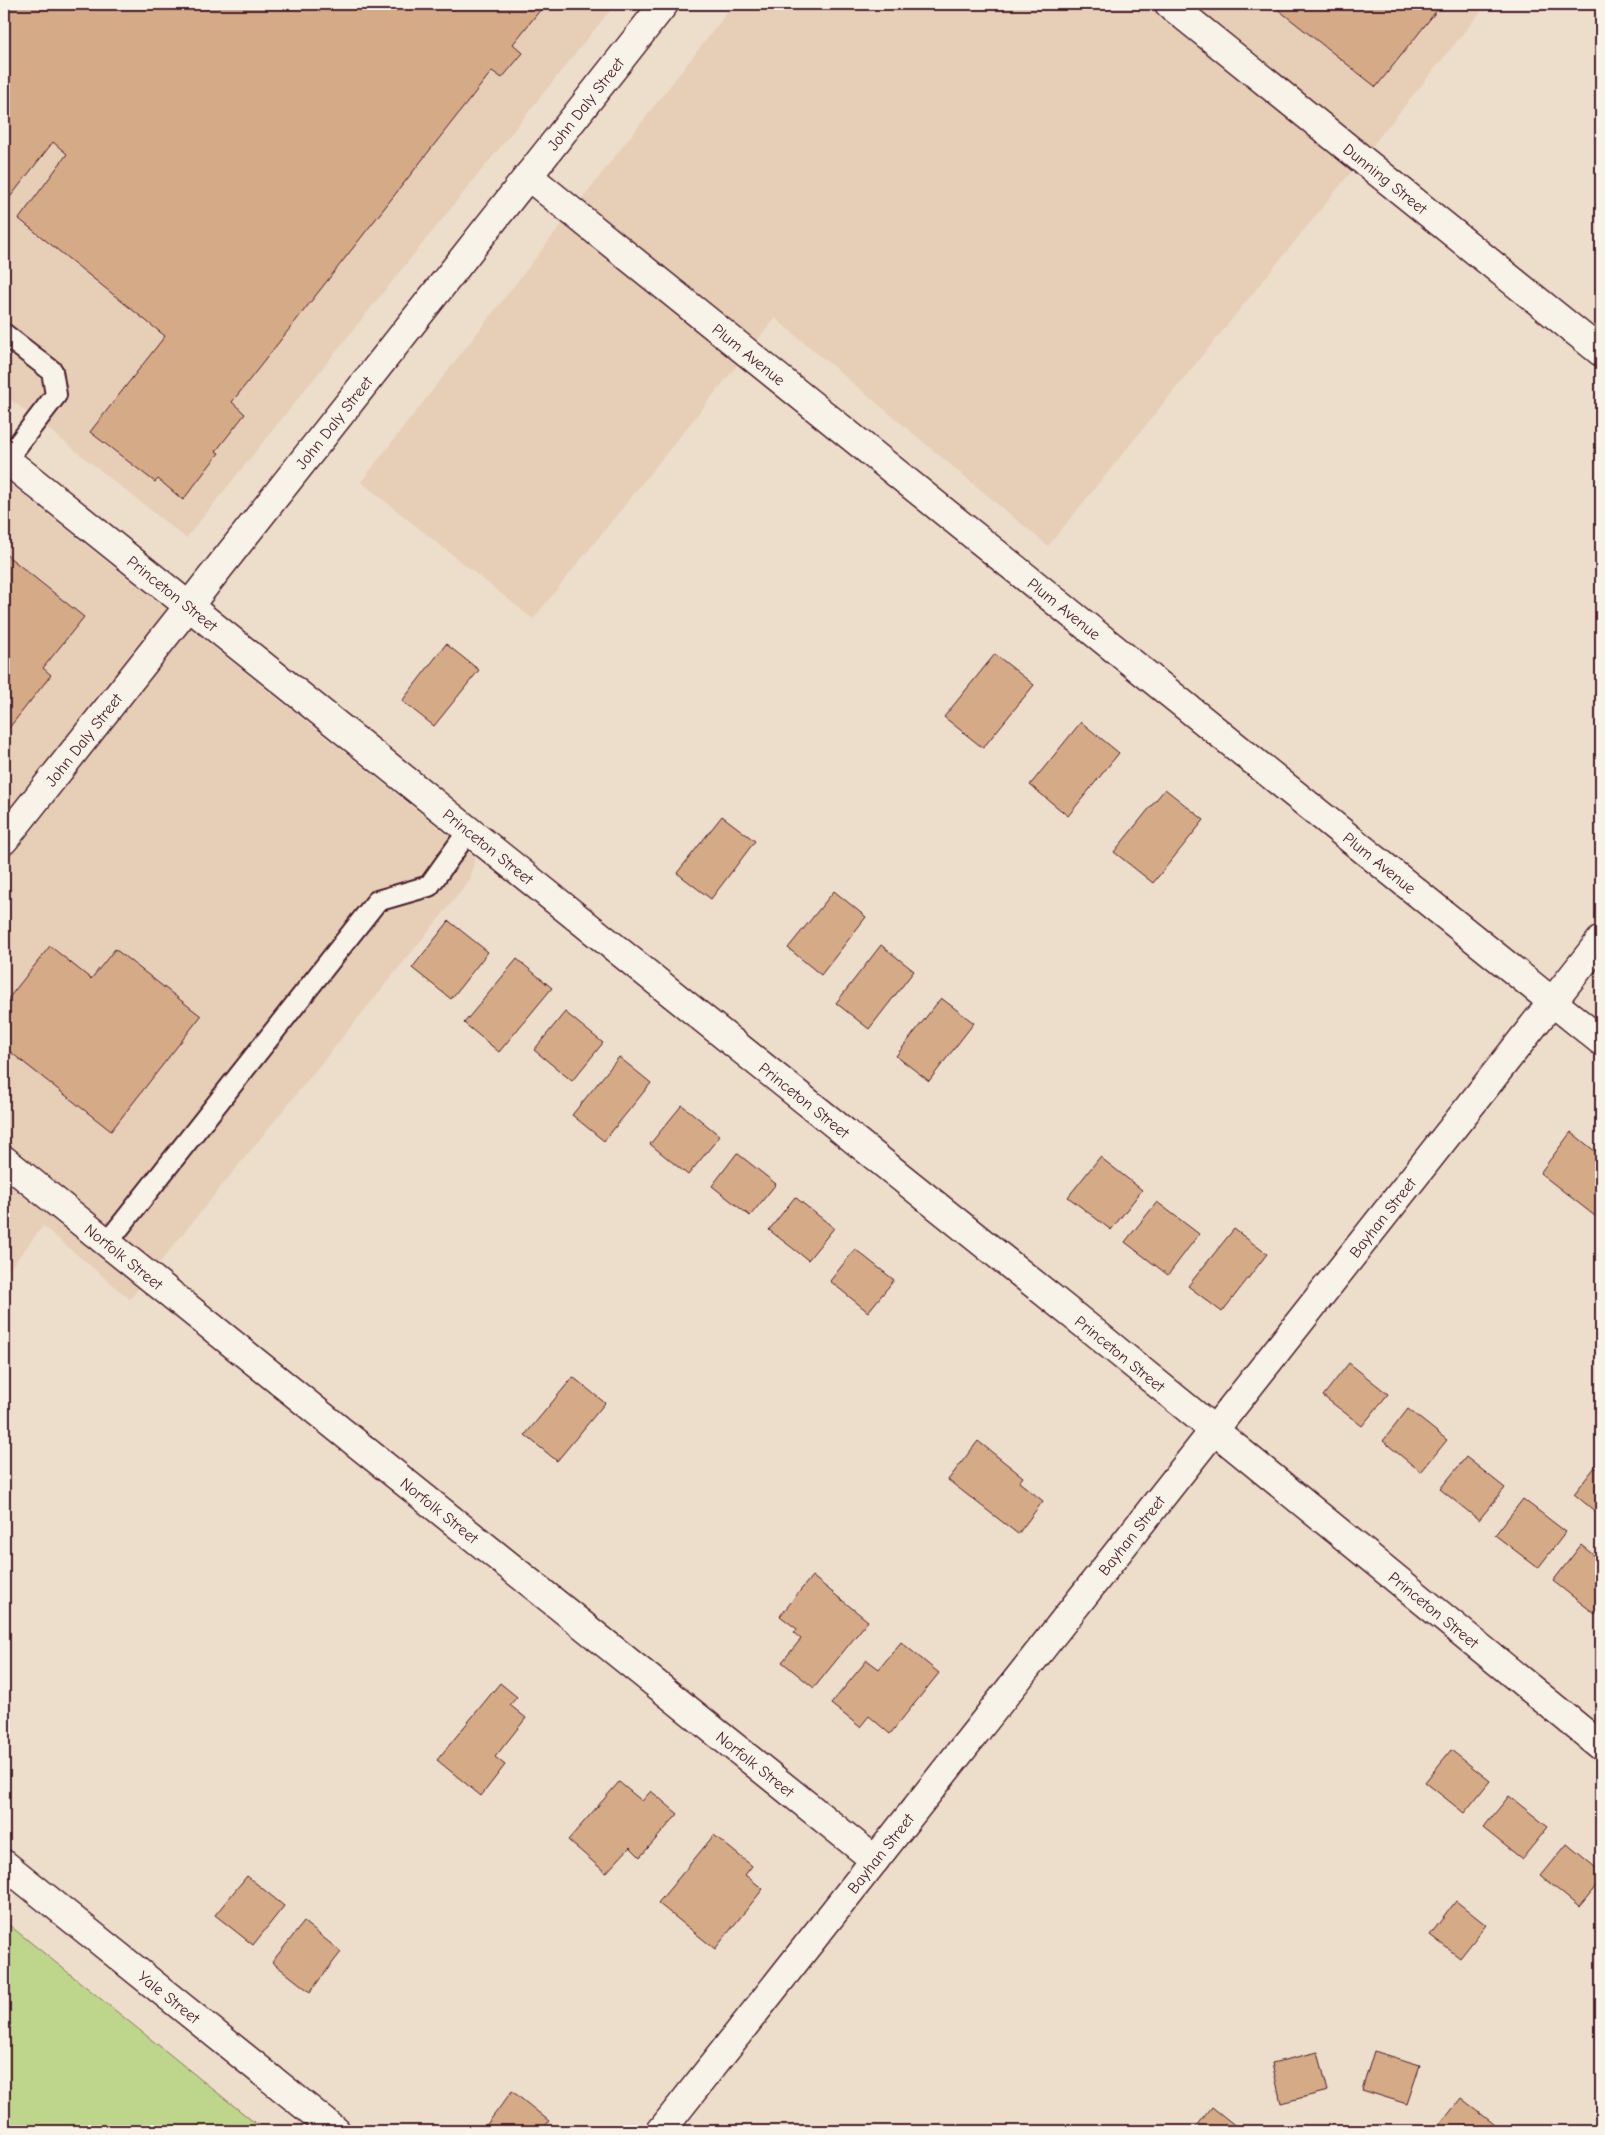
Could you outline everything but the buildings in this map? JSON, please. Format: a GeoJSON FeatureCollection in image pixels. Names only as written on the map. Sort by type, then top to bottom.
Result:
{"type":"FeatureCollection","features":[{"type":"Feature","properties":{"kind":"street","name":"John Daly Street"},"geometry":{"type":"LineString","coordinates":[[4,840],[664,4]]}},
{"type":"Feature","properties":{"kind":"street","name":"Dunning Street"},"geometry":{"type":"LineString","coordinates":[[1169,4],[1601,352]]}},
{"type":"Feature","properties":{"kind":"street","name":"Plum Avenue"},"geometry":{"type":"LineString","coordinates":[[528,176],[1601,1041]]}},
{"type":"Feature","properties":{"kind":"street","name":"Princeton Street"},"geometry":{"type":"LineString","coordinates":[[5,459],[1087,1326],[1601,1746]]}},
{"type":"Feature","properties":{"kind":"street","name":"Bayhan Street"},"geometry":{"type":"LineString","coordinates":[[661,2131],[1601,940]]}},
{"type":"Feature","properties":{"kind":"street","name":"Norfolk Street"},"geometry":{"type":"LineString","coordinates":[[4,1160],[875,1860]]}},
{"type":"Feature","properties":{"kind":"street","name":"Yale Street"},"geometry":{"type":"LineString","coordinates":[[4,1864],[336,2131]]}},
{"type":"Feature","properties":{"kind":"lane"},"geometry":{"type":"LineString","coordinates":[[4,334],[52,371],[56,395],[5,459]]}},
{"type":"Feature","properties":{"kind":"lane"},"geometry":{"type":"LineString","coordinates":[[107,1243],[377,901],[428,886],[469,830]]}},
{"type":"Feature","properties":{"kind":"shaded area"},"geometry":{"type":"Polygon","coordinates":[[[4,4],[615,4],[186,538],[4,394],[4,4]]]}},
{"type":"Feature","properties":{"kind":"shaded area"},"geometry":{"type":"Polygon","coordinates":[[[734,4],[1487,4],[1048,546],[775,318],[533,619],[361,482],[734,4]]]}},
{"type":"Feature","properties":{"kind":"shaded area"},"geometry":{"type":"Polygon","coordinates":[[[4,479],[475,857],[470,880],[130,1299],[43,1226],[4,1276],[4,479]]]}},
{"type":"Feature","properties":{"kind":"green space"},"geometry":{"type":"Polygon","coordinates":[[[4,1921],[265,2131],[4,2131],[4,1921]]]}}]}
